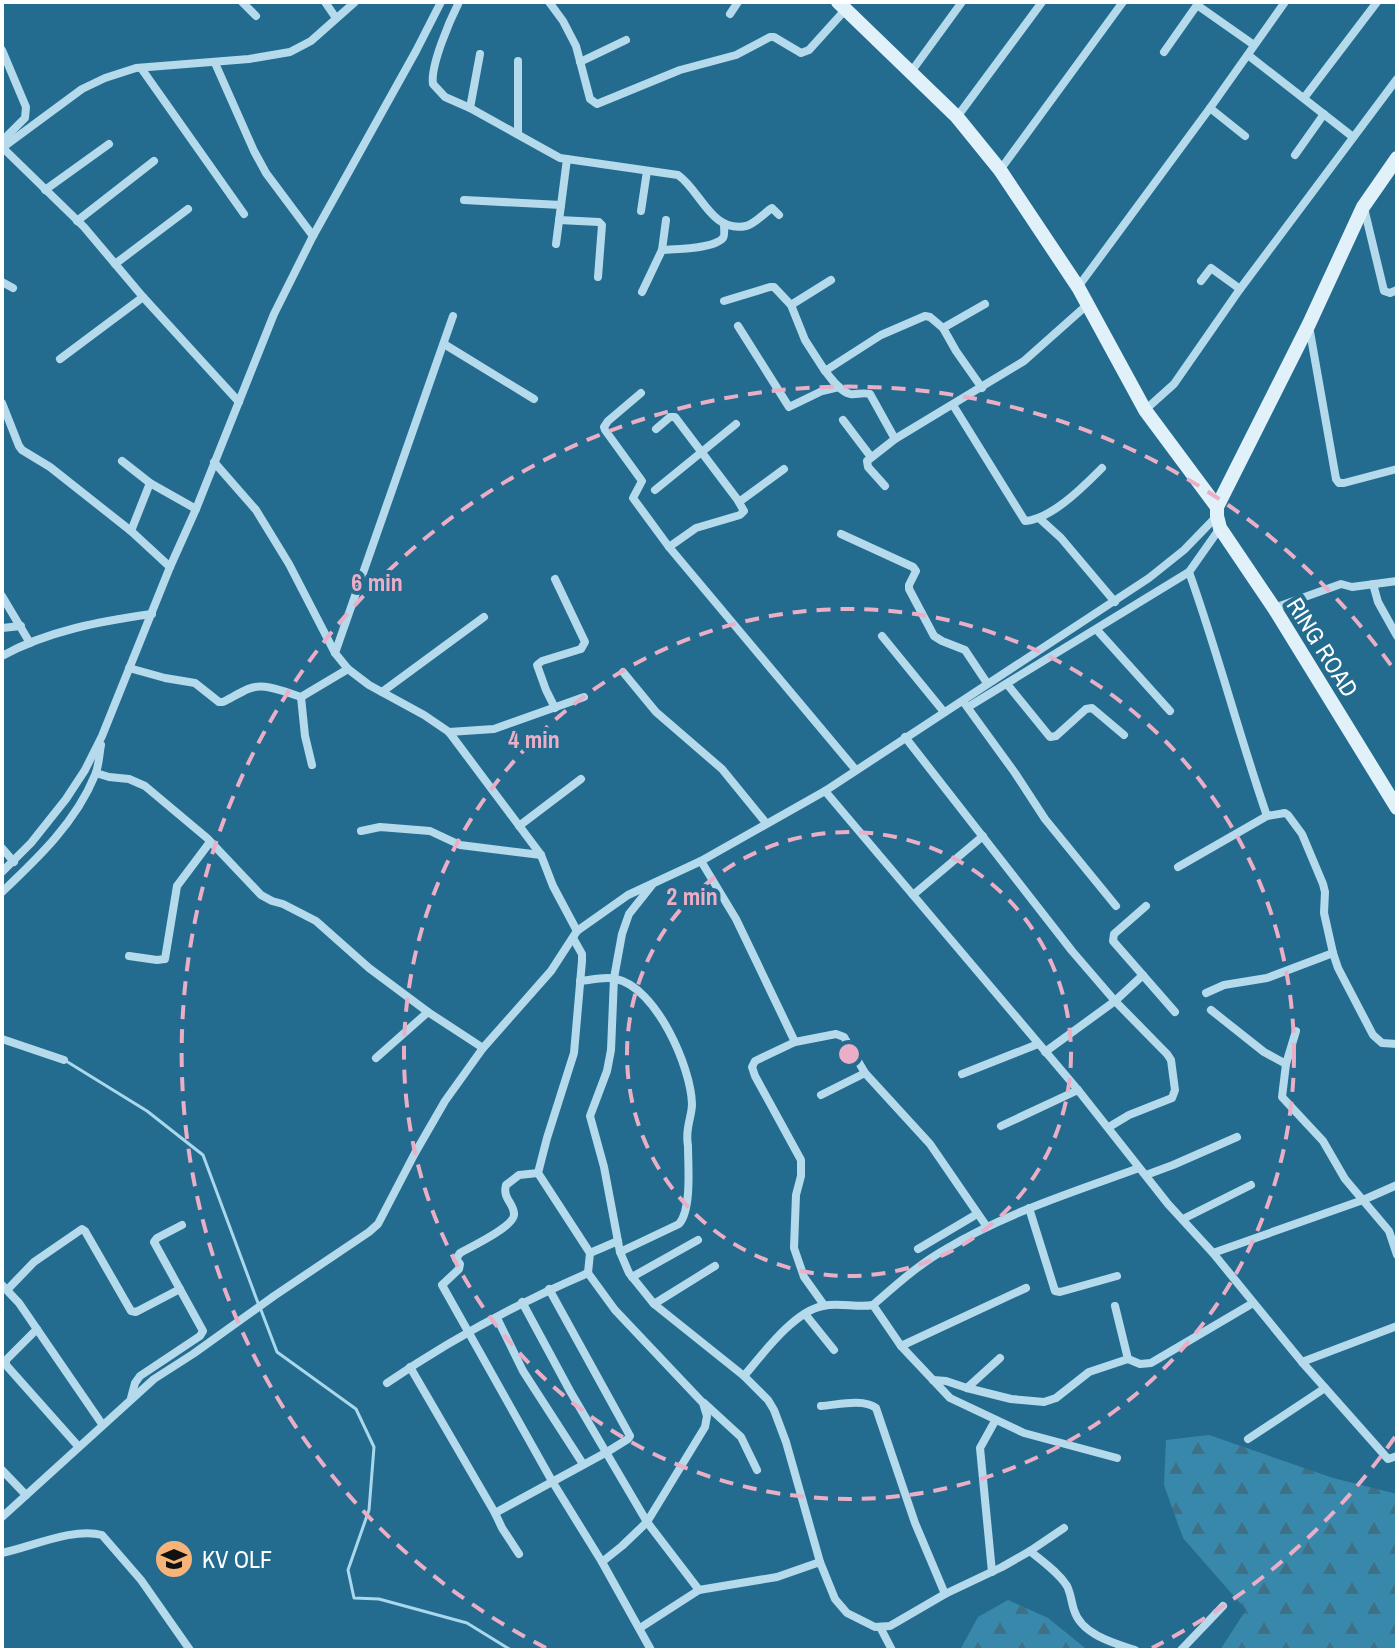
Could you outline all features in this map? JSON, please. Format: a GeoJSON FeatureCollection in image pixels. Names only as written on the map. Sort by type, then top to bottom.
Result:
{"type":"FeatureCollection","features":[{"type":"Feature","properties":{"kind":"street"},"geometry":{"type":"LineString","coordinates":[[242,2],[256,16]]}},
{"type":"Feature","properties":{"kind":"street"},"geometry":{"type":"LineString","coordinates":[[325,2],[336,18]]}},
{"type":"Feature","properties":{"kind":"street"},"geometry":{"type":"LineString","coordinates":[[3,148],[82,89],[122,71],[215,63],[290,52],[311,41],[355,2]]}},
{"type":"Feature","properties":{"kind":"street"},"geometry":{"type":"LineString","coordinates":[[2,872],[14,862],[66,799],[85,770],[102,736],[274,314],[313,236],[441,2]]}},
{"type":"Feature","properties":{"kind":"street"},"geometry":{"type":"LineString","coordinates":[[459,2],[433,72],[432,81],[445,97],[560,158],[678,175],[724,224],[746,226],[772,208],[779,215]]}},
{"type":"Feature","properties":{"kind":"street"},"geometry":{"type":"LineString","coordinates":[[549,2],[576,46],[590,99],[597,104],[680,70],[736,55],[770,37],[803,53],[809,50],[842,6]]}},
{"type":"Feature","properties":{"kind":"street"},"geometry":{"type":"LineString","coordinates":[[730,14],[738,2]]}},
{"type":"Feature","properties":{"kind":"street"},"geometry":{"type":"LineString","coordinates":[[911,72],[962,2]]}},
{"type":"Feature","properties":{"kind":"street"},"geometry":{"type":"LineString","coordinates":[[957,117],[1042,2]]}},
{"type":"Feature","properties":{"kind":"street"},"geometry":{"type":"LineString","coordinates":[[1000,170],[1123,2]]}},
{"type":"Feature","properties":{"kind":"street"},"geometry":{"type":"LineString","coordinates":[[1078,287],[1285,2]]}},
{"type":"Feature","properties":{"kind":"street"},"geometry":{"type":"LineString","coordinates":[[1304,98],[1377,2]]}},
{"type":"Feature","properties":{"kind":"street"},"geometry":{"type":"LineString","coordinates":[[1164,52],[1198,4],[1254,45]]}},
{"type":"Feature","properties":{"kind":"street","name":"RING ROAD"},"geometry":{"type":"LineString","coordinates":[[842,6],[957,117],[1000,170],[1078,287],[1145,410],[1218,517],[1397,808]]}},
{"type":"Feature","properties":{"kind":"street"},"geometry":{"type":"LineString","coordinates":[[580,62],[626,40]]}},
{"type":"Feature","properties":{"kind":"street"},"geometry":{"type":"LineString","coordinates":[[2,50],[4,63],[26,103],[25,118],[4,140],[3,148]]}},
{"type":"Feature","properties":{"kind":"street"},"geometry":{"type":"LineString","coordinates":[[470,108],[480,54]]}},
{"type":"Feature","properties":{"kind":"street"},"geometry":{"type":"LineString","coordinates":[[1248,55],[1353,137]]}},
{"type":"Feature","properties":{"kind":"street"},"geometry":{"type":"LineString","coordinates":[[518,61],[518,134]]}},
{"type":"Feature","properties":{"kind":"street"},"geometry":{"type":"LineString","coordinates":[[215,63],[266,173],[313,236]]}},
{"type":"Feature","properties":{"kind":"street"},"geometry":{"type":"LineString","coordinates":[[141,68],[244,214]]}},
{"type":"Feature","properties":{"kind":"street"},"geometry":{"type":"LineString","coordinates":[[1145,410],[1174,384],[1240,289],[1397,79]]}},
{"type":"Feature","properties":{"kind":"street"},"geometry":{"type":"LineString","coordinates":[[1210,108],[1245,136]]}},
{"type":"Feature","properties":{"kind":"street"},"geometry":{"type":"LineString","coordinates":[[1295,155],[1324,114]]}},
{"type":"Feature","properties":{"kind":"street"},"geometry":{"type":"LineString","coordinates":[[45,190],[109,144]]}},
{"type":"Feature","properties":{"kind":"street"},"geometry":{"type":"LineString","coordinates":[[3,148],[77,221],[239,402]]}},
{"type":"Feature","properties":{"kind":"street"},"geometry":{"type":"LineString","coordinates":[[2,1517],[154,1379],[369,1232],[382,1216],[445,1101],[483,1048],[551,971],[575,934],[628,895],[701,861],[825,791],[944,712],[1007,684],[1189,572],[1218,517],[1363,207],[1397,158]]}},
{"type":"Feature","properties":{"kind":"street"},"geometry":{"type":"LineString","coordinates":[[556,244],[567,159]]}},
{"type":"Feature","properties":{"kind":"street"},"geometry":{"type":"LineString","coordinates":[[77,221],[154,161]]}},
{"type":"Feature","properties":{"kind":"street"},"geometry":{"type":"LineString","coordinates":[[641,211],[647,171]]}},
{"type":"Feature","properties":{"kind":"street"},"geometry":{"type":"LineString","coordinates":[[464,200],[561,205]]}},
{"type":"Feature","properties":{"kind":"street"},"geometry":{"type":"LineString","coordinates":[[1363,207],[1384,291],[1395,291],[1397,304]]}},
{"type":"Feature","properties":{"kind":"street"},"geometry":{"type":"LineString","coordinates":[[115,264],[188,209]]}},
{"type":"Feature","properties":{"kind":"street"},"geometry":{"type":"LineString","coordinates":[[559,220],[599,222],[602,225],[598,277]]}},
{"type":"Feature","properties":{"kind":"street"},"geometry":{"type":"LineString","coordinates":[[642,292],[662,250],[666,220]]}},
{"type":"Feature","properties":{"kind":"street"},"geometry":{"type":"LineString","coordinates":[[662,250],[697,248],[721,239],[724,224]]}},
{"type":"Feature","properties":{"kind":"street"},"geometry":{"type":"LineString","coordinates":[[1201,281],[1211,268],[1240,289]]}},
{"type":"Feature","properties":{"kind":"street"},"geometry":{"type":"LineString","coordinates":[[791,305],[831,280]]}},
{"type":"Feature","properties":{"kind":"street"},"geometry":{"type":"LineString","coordinates":[[2,282],[13,288]]}},
{"type":"Feature","properties":{"kind":"street"},"geometry":{"type":"LineString","coordinates":[[724,301],[772,286],[791,305],[805,340],[825,371],[849,394],[870,394],[895,439]]}},
{"type":"Feature","properties":{"kind":"street"},"geometry":{"type":"LineString","coordinates":[[60,359],[143,297]]}},
{"type":"Feature","properties":{"kind":"street"},"geometry":{"type":"LineString","coordinates":[[943,328],[985,304]]}},
{"type":"Feature","properties":{"kind":"street"},"geometry":{"type":"LineString","coordinates":[[885,486],[868,467],[867,461],[871,457],[895,439],[1024,361],[1087,305]]}},
{"type":"Feature","properties":{"kind":"street"},"geometry":{"type":"LineString","coordinates":[[335,653],[453,316]]}},
{"type":"Feature","properties":{"kind":"street"},"geometry":{"type":"LineString","coordinates":[[825,371],[881,335],[925,316],[943,328],[982,388]]}},
{"type":"Feature","properties":{"kind":"street"},"geometry":{"type":"LineString","coordinates":[[1309,324],[1336,479],[1344,483],[1397,469]]}},
{"type":"Feature","properties":{"kind":"street"},"geometry":{"type":"LineString","coordinates":[[738,326],[789,407],[822,391],[839,387]]}},
{"type":"Feature","properties":{"kind":"street"},"geometry":{"type":"LineString","coordinates":[[444,344],[534,399]]}},
{"type":"Feature","properties":{"kind":"street"},"geometry":{"type":"LineString","coordinates":[[641,393],[604,427],[642,481],[633,498],[669,547],[855,769]]}},
{"type":"Feature","properties":{"kind":"street"},"geometry":{"type":"LineString","coordinates":[[2,403],[22,450],[50,467],[131,531],[170,567]]}},
{"type":"Feature","properties":{"kind":"street"},"geometry":{"type":"LineString","coordinates":[[953,405],[1027,521],[1039,518],[1078,493],[1102,468]]}},
{"type":"Feature","properties":{"kind":"street"},"geometry":{"type":"LineString","coordinates":[[656,429],[670,417],[675,417],[744,511],[740,515],[702,525],[669,547]]}},
{"type":"Feature","properties":{"kind":"street"},"geometry":{"type":"LineString","coordinates":[[843,420],[871,457]]}},
{"type":"Feature","properties":{"kind":"street"},"geometry":{"type":"LineString","coordinates":[[655,490],[736,424]]}},
{"type":"Feature","properties":{"kind":"street"},"geometry":{"type":"LineString","coordinates":[[122,461],[150,483],[196,509]]}},
{"type":"Feature","properties":{"kind":"street"},"geometry":{"type":"LineString","coordinates":[[214,462],[256,510],[289,564],[335,653],[348,669],[449,732],[541,855],[582,954],[574,1053],[538,1173],[590,1253],[588,1273],[615,1310],[703,1403],[741,1437],[757,1470]]}},
{"type":"Feature","properties":{"kind":"street"},"geometry":{"type":"LineString","coordinates":[[739,502],[784,469]]}},
{"type":"Feature","properties":{"kind":"street"},"geometry":{"type":"LineString","coordinates":[[131,531],[150,483]]}},
{"type":"Feature","properties":{"kind":"street"},"geometry":{"type":"LineString","coordinates":[[965,704],[987,683],[1149,578],[1218,517]]}},
{"type":"Feature","properties":{"kind":"street"},"geometry":{"type":"LineString","coordinates":[[1039,518],[1061,538],[1115,602]]}},
{"type":"Feature","properties":{"kind":"street"},"geometry":{"type":"LineString","coordinates":[[841,534],[913,567],[916,571],[909,589],[932,633],[937,639],[965,650],[987,683]]}},
{"type":"Feature","properties":{"kind":"street"},"geometry":{"type":"LineString","coordinates":[[1189,572],[1267,816]]}},
{"type":"Feature","properties":{"kind":"street"},"geometry":{"type":"LineString","coordinates":[[555,579],[585,642],[581,649],[537,665],[555,708]]}},
{"type":"Feature","properties":{"kind":"street"},"geometry":{"type":"LineString","coordinates":[[1274,608],[1341,584],[1352,587],[1397,581]]}},
{"type":"Feature","properties":{"kind":"street"},"geometry":{"type":"LineString","coordinates":[[1373,584],[1378,602],[1397,636]]}},
{"type":"Feature","properties":{"kind":"street"},"geometry":{"type":"LineString","coordinates":[[2,596],[30,643]]}},
{"type":"Feature","properties":{"kind":"street"},"geometry":{"type":"LineString","coordinates":[[2,656],[30,643],[94,624],[152,614]]}},
{"type":"Feature","properties":{"kind":"street"},"geometry":{"type":"LineString","coordinates":[[382,692],[484,617]]}},
{"type":"Feature","properties":{"kind":"street"},"geometry":{"type":"LineString","coordinates":[[2,628],[21,626]]}},
{"type":"Feature","properties":{"kind":"street"},"geometry":{"type":"LineString","coordinates":[[1097,630],[1170,711]]}},
{"type":"Feature","properties":{"kind":"street"},"geometry":{"type":"LineString","coordinates":[[882,636],[944,712]]}},
{"type":"Feature","properties":{"kind":"street"},"geometry":{"type":"LineString","coordinates":[[129,668],[195,683],[219,702],[258,686],[301,697],[348,669]]}},
{"type":"Feature","properties":{"kind":"street"},"geometry":{"type":"LineString","coordinates":[[623,672],[656,712],[722,769],[766,823]]}},
{"type":"Feature","properties":{"kind":"street"},"geometry":{"type":"LineString","coordinates":[[1007,684],[1050,737],[1056,736],[1086,709],[1092,708],[1124,735]]}},
{"type":"Feature","properties":{"kind":"street"},"geometry":{"type":"LineString","coordinates":[[301,697],[312,765]]}},
{"type":"Feature","properties":{"kind":"street"},"geometry":{"type":"LineString","coordinates":[[449,732],[494,729],[584,697]]}},
{"type":"Feature","properties":{"kind":"street"},"geometry":{"type":"LineString","coordinates":[[965,704],[1045,819],[1116,906]]}},
{"type":"Feature","properties":{"kind":"street"},"geometry":{"type":"LineString","coordinates":[[2,892],[44,852],[81,803],[96,773],[102,736]]}},
{"type":"Feature","properties":{"kind":"street"},"geometry":{"type":"LineString","coordinates":[[905,737],[1072,951],[1171,1060],[1174,1095],[1109,1127]]}},
{"type":"Feature","properties":{"kind":"street"},"geometry":{"type":"LineString","coordinates":[[96,773],[139,782],[210,842],[261,895],[316,921],[369,968],[483,1048]]}},
{"type":"Feature","properties":{"kind":"street"},"geometry":{"type":"LineString","coordinates":[[519,826],[581,779]]}},
{"type":"Feature","properties":{"kind":"street"},"geometry":{"type":"LineString","coordinates":[[825,791],[1109,1127],[1142,1171],[1302,1362],[1397,1466]]}},
{"type":"Feature","properties":{"kind":"street"},"geometry":{"type":"LineString","coordinates":[[1178,867],[1267,816],[1288,815],[1302,834],[1323,884],[1324,913],[1338,968],[1373,1035],[1382,1043],[1397,1044]]}},
{"type":"Feature","properties":{"kind":"street"},"geometry":{"type":"LineString","coordinates":[[361,831],[380,827],[430,831],[460,845],[541,855]]}},
{"type":"Feature","properties":{"kind":"street"},"geometry":{"type":"LineString","coordinates":[[913,895],[983,836]]}},
{"type":"Feature","properties":{"kind":"street"},"geometry":{"type":"LineString","coordinates":[[129,956],[165,959],[177,886],[210,842]]}},
{"type":"Feature","properties":{"kind":"street"},"geometry":{"type":"LineString","coordinates":[[2,848],[14,862]]}},
{"type":"Feature","properties":{"kind":"street"},"geometry":{"type":"LineString","coordinates":[[701,861],[736,919],[795,1042]]}},
{"type":"Feature","properties":{"kind":"street"},"geometry":{"type":"LineString","coordinates":[[653,883],[626,920],[614,978],[611,1050],[607,1071],[590,1116],[604,1167],[620,1252],[632,1277],[654,1304],[744,1376],[768,1400],[786,1442],[820,1562],[835,1599],[850,1615],[870,1625],[890,1626],[1030,1551],[1064,1528]]}},
{"type":"Feature","properties":{"kind":"street"},"geometry":{"type":"LineString","coordinates":[[1146,906],[1112,938],[1175,1012]]}},
{"type":"Feature","properties":{"kind":"street"},"geometry":{"type":"LineString","coordinates":[[1206,993],[1224,985],[1267,978],[1333,953]]}},
{"type":"Feature","properties":{"kind":"street"},"geometry":{"type":"LineString","coordinates":[[1045,1052],[1115,1001],[1143,975]]}},
{"type":"Feature","properties":{"kind":"street"},"geometry":{"type":"LineString","coordinates":[[580,981],[614,978],[626,982],[647,998],[677,1046],[692,1106],[687,1129],[688,1178],[683,1220],[620,1252]]}},
{"type":"Feature","properties":{"kind":"street"},"geometry":{"type":"LineString","coordinates":[[1211,1010],[1264,1052],[1286,1064]]}},
{"type":"Feature","properties":{"kind":"street"},"geometry":{"type":"LineString","coordinates":[[376,1058],[428,1012]]}},
{"type":"Feature","properties":{"kind":"street"},"geometry":{"type":"LineString","coordinates":[[1296,1031],[1286,1064],[1282,1097],[1323,1141],[1341,1173],[1389,1231],[1397,1255]]}},
{"type":"Feature","properties":{"kind":"street"},"geometry":{"type":"LineString","coordinates":[[824,1305],[804,1277],[794,1248],[801,1160],[753,1070],[755,1061],[795,1042],[839,1034],[847,1040],[865,1073],[930,1144],[987,1227]]}},
{"type":"Feature","properties":{"kind":"street"},"geometry":{"type":"LineString","coordinates":[[2,1039],[64,1060]]}},
{"type":"Feature","properties":{"kind":"street"},"geometry":{"type":"LineString","coordinates":[[962,1074],[1038,1044]]}},
{"type":"Feature","properties":{"kind":"street"},"geometry":{"type":"LineString","coordinates":[[821,1095],[865,1073]]}},
{"type":"Feature","properties":{"kind":"street"},"geometry":{"type":"LineString","coordinates":[[1001,1126],[1078,1090]]}},
{"type":"Feature","properties":{"kind":"street"},"geometry":{"type":"LineString","coordinates":[[744,1376],[786,1328],[805,1314],[824,1305],[873,1305],[945,1249],[987,1227],[1029,1208],[1142,1171],[1173,1165],[1237,1137]]}},
{"type":"Feature","properties":{"kind":"street"},"geometry":{"type":"LineString","coordinates":[[538,1173],[519,1175],[506,1185],[504,1191],[513,1212],[512,1220],[460,1253],[456,1259],[459,1269],[442,1285],[651,1650]]}},
{"type":"Feature","properties":{"kind":"street"},"geometry":{"type":"LineString","coordinates":[[1183,1219],[1251,1185]]}},
{"type":"Feature","properties":{"kind":"street"},"geometry":{"type":"LineString","coordinates":[[1213,1253],[1397,1185]]}},
{"type":"Feature","properties":{"kind":"street"},"geometry":{"type":"LineString","coordinates":[[1029,1208],[1055,1291],[1117,1276]]}},
{"type":"Feature","properties":{"kind":"street"},"geometry":{"type":"LineString","coordinates":[[918,1249],[977,1214]]}},
{"type":"Feature","properties":{"kind":"street"},"geometry":{"type":"LineString","coordinates":[[131,1399],[140,1376],[202,1334],[203,1329],[154,1242],[182,1225]]}},
{"type":"Feature","properties":{"kind":"street"},"geometry":{"type":"LineString","coordinates":[[102,1424],[19,1303],[4,1288],[34,1262],[82,1229],[133,1313],[180,1289]]}},
{"type":"Feature","properties":{"kind":"street"},"geometry":{"type":"LineString","coordinates":[[632,1277],[698,1240]]}},
{"type":"Feature","properties":{"kind":"street"},"geometry":{"type":"LineString","coordinates":[[590,1253],[618,1241]]}},
{"type":"Feature","properties":{"kind":"street"},"geometry":{"type":"LineString","coordinates":[[654,1304],[715,1266]]}},
{"type":"Feature","properties":{"kind":"street"},"geometry":{"type":"LineString","coordinates":[[387,1383],[522,1302],[588,1273]]}},
{"type":"Feature","properties":{"kind":"street"},"geometry":{"type":"LineString","coordinates":[[901,1346],[1026,1288]]}},
{"type":"Feature","properties":{"kind":"street"},"geometry":{"type":"LineString","coordinates":[[495,1513],[628,1439],[629,1434],[549,1289]]}},
{"type":"Feature","properties":{"kind":"street"},"geometry":{"type":"LineString","coordinates":[[522,1302],[647,1522],[699,1590]]}},
{"type":"Feature","properties":{"kind":"street"},"geometry":{"type":"LineString","coordinates":[[933,1380],[1011,1399],[1044,1402],[1056,1398],[1089,1372],[1128,1359],[1140,1364],[1151,1363],[1253,1303]]}},
{"type":"Feature","properties":{"kind":"street"},"geometry":{"type":"LineString","coordinates":[[873,1305],[901,1346],[950,1398],[1024,1433],[1117,1458]]}},
{"type":"Feature","properties":{"kind":"street"},"geometry":{"type":"LineString","coordinates":[[1115,1306],[1128,1359]]}},
{"type":"Feature","properties":{"kind":"street"},"geometry":{"type":"LineString","coordinates":[[805,1314],[834,1350]]}},
{"type":"Feature","properties":{"kind":"street"},"geometry":{"type":"LineString","coordinates":[[497,1318],[523,1371],[583,1464]]}},
{"type":"Feature","properties":{"kind":"street"},"geometry":{"type":"LineString","coordinates":[[1302,1362],[1397,1326]]}},
{"type":"Feature","properties":{"kind":"street"},"geometry":{"type":"LineString","coordinates":[[37,1329],[6,1360],[6,1365],[78,1446]]}},
{"type":"Feature","properties":{"kind":"street"},"geometry":{"type":"LineString","coordinates":[[967,1388],[1000,1358]]}},
{"type":"Feature","properties":{"kind":"street"},"geometry":{"type":"LineString","coordinates":[[410,1367],[519,1554]]}},
{"type":"Feature","properties":{"kind":"street"},"geometry":{"type":"LineString","coordinates":[[1248,1439],[1325,1388]]}},
{"type":"Feature","properties":{"kind":"street"},"geometry":{"type":"LineString","coordinates":[[602,1562],[647,1522],[705,1427],[707,1416],[703,1403]]}},
{"type":"Feature","properties":{"kind":"street"},"geometry":{"type":"LineString","coordinates":[[821,1406],[865,1403],[873,1404],[876,1408],[915,1523],[945,1594]]}},
{"type":"Feature","properties":{"kind":"street"},"geometry":{"type":"LineString","coordinates":[[992,1572],[980,1448],[995,1421]]}},
{"type":"Feature","properties":{"kind":"street"},"geometry":{"type":"LineString","coordinates":[[2,1470],[26,1495]]}},
{"type":"Feature","properties":{"kind":"street"},"geometry":{"type":"LineString","coordinates":[[2,1553],[75,1535],[102,1535],[141,1580],[190,1650]]}},
{"type":"Feature","properties":{"kind":"street"},"geometry":{"type":"LineString","coordinates":[[1030,1551],[1066,1584],[1074,1611],[1088,1628],[1107,1641],[1135,1650]]}},
{"type":"Feature","properties":{"kind":"street"},"geometry":{"type":"LineString","coordinates":[[640,1628],[699,1590],[777,1577],[820,1562]]}},
{"type":"Feature","properties":{"kind":"street"},"geometry":{"type":"LineString","coordinates":[[1181,1650],[1223,1606]]}},
{"type":"Feature","properties":{"kind":"street"},"geometry":{"type":"LineString","coordinates":[[880,1627],[892,1650]]}},
{"type":"Feature","properties":{"kind":"green space"},"geometry":{"type":"Polygon","coordinates":[[[1209,1435],[1333,1478],[1397,1494],[1397,1650],[1220,1650],[1246,1610],[1183,1538],[1164,1485],[1166,1440],[1209,1435]]]}},
{"type":"Feature","properties":{"kind":"green space"},"geometry":{"type":"Polygon","coordinates":[[[1008,1600],[1048,1618],[1085,1648],[1096,1650],[960,1650],[978,1617],[1008,1600]]]}},
{"type":"Feature","properties":{"kind":"waterway"},"geometry":{"type":"LineString","coordinates":[[66,1061],[147,1111],[203,1155],[258,1303]]}},
{"type":"Feature","properties":{"kind":"waterway"},"geometry":{"type":"LineString","coordinates":[[261,1310],[277,1352],[356,1409],[374,1447],[369,1510],[348,1570],[354,1598],[379,1599],[467,1623],[511,1650]]}},
{"type":"Feature","properties":{"kind":"place","name":"KV OLF"},"geometry":{"type":"Point","coordinates":[174,1559]}}]}
